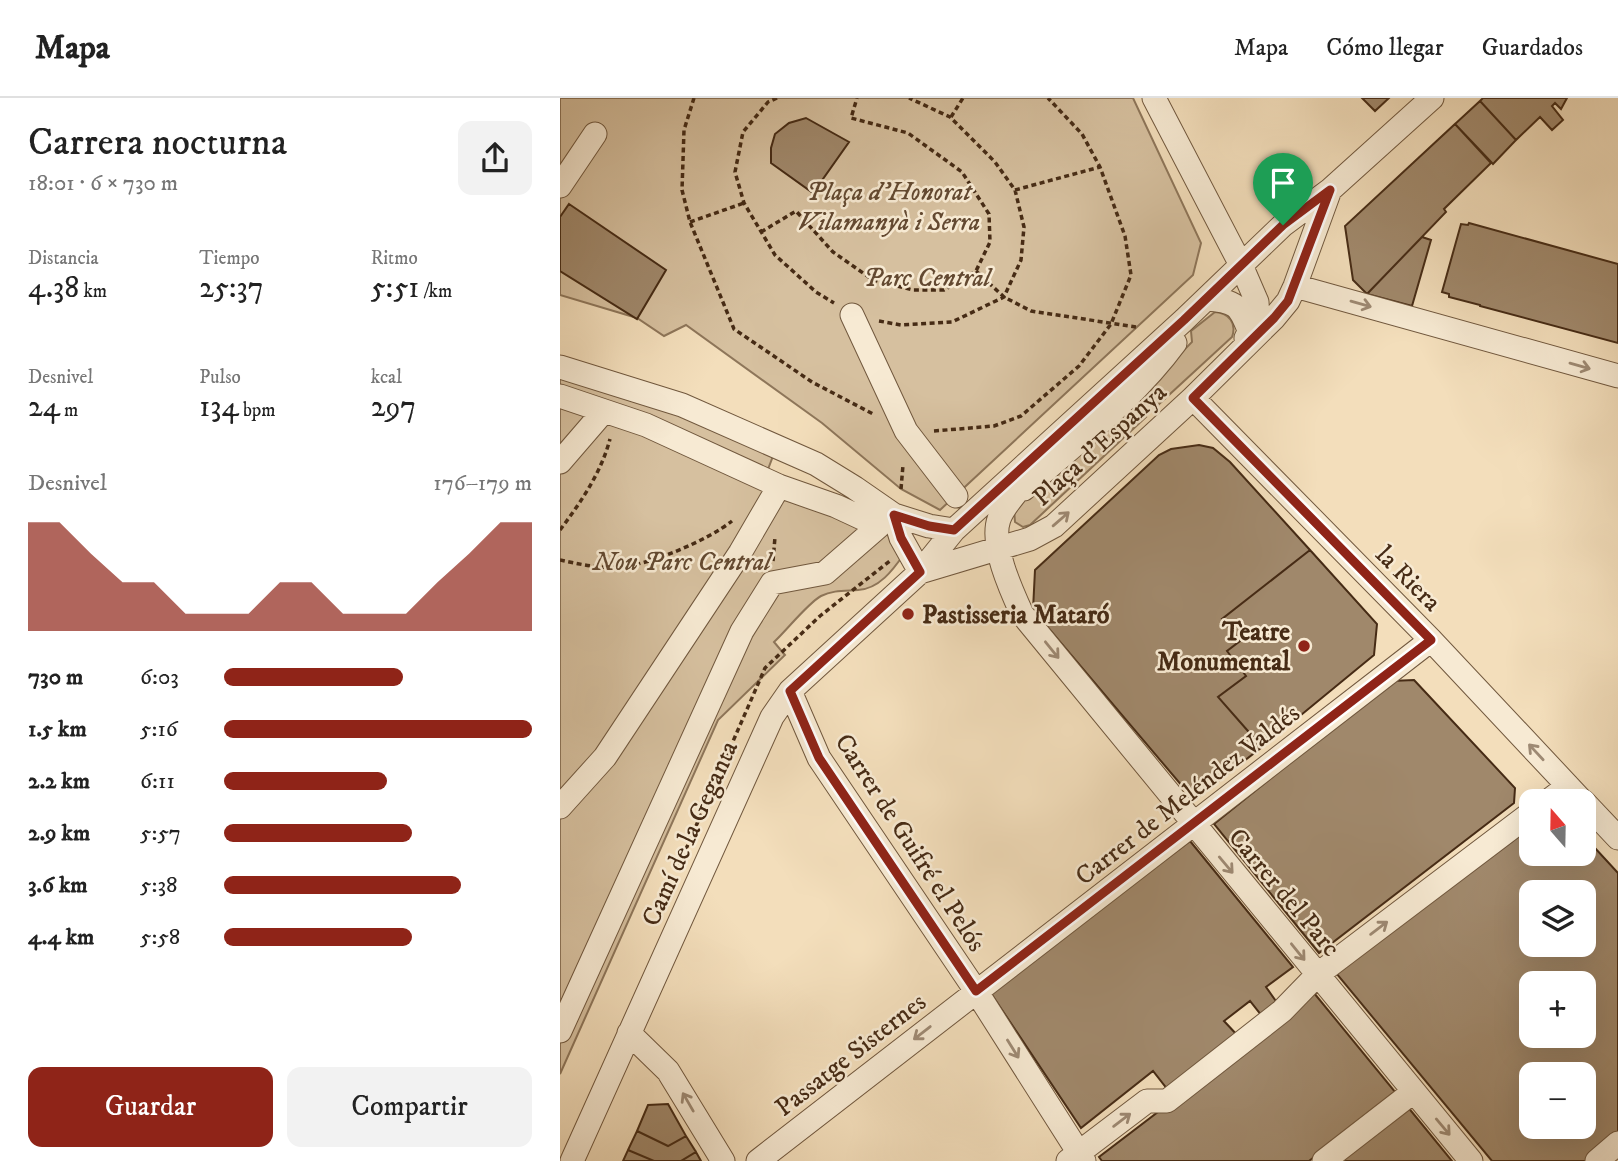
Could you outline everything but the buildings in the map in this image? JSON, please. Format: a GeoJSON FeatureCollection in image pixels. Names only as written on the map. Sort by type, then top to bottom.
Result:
{"type":"FeatureCollection","features":[{"type":"Feature","properties":{"kind":"street"},"geometry":{"type":"LineString","coordinates":[[1154,98],[1241,265]]}},
{"type":"Feature","properties":{"kind":"street"},"geometry":{"type":"LineString","coordinates":[[1330,190],[1432,98]]}},
{"type":"Feature","properties":{"kind":"street"},"geometry":{"type":"LineString","coordinates":[[560,186],[595,134]]}},
{"type":"Feature","properties":{"kind":"street","name":"Plaça d'Espanya"},"geometry":{"type":"LineString","coordinates":[[920,572],[954,530],[1184,320],[1283,225],[1330,190]]}},
{"type":"Feature","properties":{"kind":"street","name":"Plaça d'Espanya"},"geometry":{"type":"LineString","coordinates":[[920,572],[1030,538],[1054,526],[1193,398],[1288,301],[1330,190]]}},
{"type":"Feature","properties":{"kind":"street","name":"Plaça d'Espanya"},"geometry":{"type":"LineString","coordinates":[[1226,366],[1258,318],[1257,302],[1241,265]]}},
{"type":"Feature","properties":{"kind":"street"},"geometry":{"type":"LineString","coordinates":[[1295,286],[1618,376]]}},
{"type":"Feature","properties":{"kind":"street"},"geometry":{"type":"LineString","coordinates":[[1206,299],[1227,300],[1237,305],[1245,317],[1250,333]]}},
{"type":"Feature","properties":{"kind":"street"},"geometry":{"type":"LineString","coordinates":[[852,315],[906,432],[956,496]]}},
{"type":"Feature","properties":{"kind":"street","name":"Plaça d'Espanya"},"geometry":{"type":"LineString","coordinates":[[1013,499],[1159,364],[1175,342],[1184,320]]}},
{"type":"Feature","properties":{"kind":"street"},"geometry":{"type":"LineString","coordinates":[[560,367],[682,405],[816,464],[894,515],[929,526],[954,530]]}},
{"type":"Feature","properties":{"kind":"street"},"geometry":{"type":"LineString","coordinates":[[560,396],[646,425],[779,486],[835,506],[879,526],[825,573],[772,583],[742,631],[560,1031]]}},
{"type":"Feature","properties":{"kind":"street","name":"la Riera"},"geometry":{"type":"LineString","coordinates":[[1193,398],[1431,640],[1571,789]]}},
{"type":"Feature","properties":{"kind":"street"},"geometry":{"type":"LineString","coordinates":[[560,462],[613,414]]}},
{"type":"Feature","properties":{"kind":"street","name":"Plaça d'Espanya"},"geometry":{"type":"LineString","coordinates":[[1000,548],[996,532],[1000,517],[1066,427]]}},
{"type":"Feature","properties":{"kind":"street"},"geometry":{"type":"LineString","coordinates":[[560,807],[605,757],[740,554],[779,486]]}},
{"type":"Feature","properties":{"kind":"street"},"geometry":{"type":"LineString","coordinates":[[894,515],[901,538],[920,572]]}},
{"type":"Feature","properties":{"kind":"street","name":"Carrer del Parc"},"geometry":{"type":"LineString","coordinates":[[1000,548],[1008,582],[1022,614],[1471,1161]]}},
{"type":"Feature","properties":{"kind":"street","name":"Camí de la Geganta"},"geometry":{"type":"LineString","coordinates":[[572,1161],[772,717],[790,691],[920,572]]}},
{"type":"Feature","properties":{"kind":"street","name":"Carrer de Meléndez Valdés"},"geometry":{"type":"LineString","coordinates":[[976,991],[1431,640]]}},
{"type":"Feature","properties":{"kind":"street","name":"Carrer de Guifré el Pelós"},"geometry":{"type":"LineString","coordinates":[[790,691],[819,758],[976,991],[1077,1158]]}},
{"type":"Feature","properties":{"kind":"street","name":"la Riera"},"geometry":{"type":"LineString","coordinates":[[1596,815],[1618,838]]}},
{"type":"Feature","properties":{"kind":"street"},"geometry":{"type":"LineString","coordinates":[[1077,1158],[1147,1101],[1167,1101],[1282,1011],[1317,975],[1519,822]]}},
{"type":"Feature","properties":{"kind":"street","name":"Passatge Sisternes"},"geometry":{"type":"LineString","coordinates":[[758,1161],[976,991]]}},
{"type":"Feature","properties":{"kind":"street"},"geometry":{"type":"LineString","coordinates":[[629,1033],[668,1071],[723,1161]]}},
{"type":"Feature","properties":{"kind":"street"},"geometry":{"type":"LineString","coordinates":[[1324,1161],[1413,1092]]}},
{"type":"Feature","properties":{"kind":"street"},"geometry":{"type":"LineString","coordinates":[[1597,1161],[1618,1143]]}},
{"type":"Feature","properties":{"kind":"path"},"geometry":{"type":"LineString","coordinates":[[694,98],[684,130],[682,190],[690,222],[734,329],[812,382],[906,432],[952,431],[994,426],[1021,416],[1079,366],[1111,324],[1131,275],[1125,236],[1100,167],[1082,134],[1048,98]]}},
{"type":"Feature","properties":{"kind":"path"},"geometry":{"type":"LineString","coordinates":[[777,98],[768,102],[743,132],[736,172],[744,204],[775,255],[816,292],[852,315],[901,325],[952,322],[1004,296],[1021,260],[1024,227],[1015,190],[995,162],[950,117],[909,98]]}},
{"type":"Feature","properties":{"kind":"path"},"geometry":{"type":"LineString","coordinates":[[761,232],[796,211],[833,252],[873,280],[913,290],[944,290],[976,271],[990,242],[989,214],[962,172],[908,133],[850,118],[857,98]]}},
{"type":"Feature","properties":{"kind":"path"},"geometry":{"type":"LineString","coordinates":[[950,117],[963,98]]}},
{"type":"Feature","properties":{"kind":"path"},"geometry":{"type":"LineString","coordinates":[[1015,190],[1100,167]]}},
{"type":"Feature","properties":{"kind":"path"},"geometry":{"type":"LineString","coordinates":[[690,222],[744,204]]}},
{"type":"Feature","properties":{"kind":"path"},"geometry":{"type":"LineString","coordinates":[[976,271],[1004,296],[1031,311],[1136,327]]}},
{"type":"Feature","properties":{"kind":"path"},"geometry":{"type":"LineString","coordinates":[[560,530],[579,504],[604,460],[613,414]]}},
{"type":"Feature","properties":{"kind":"path"},"geometry":{"type":"LineString","coordinates":[[560,560],[584,565],[621,567],[666,554],[713,535],[735,519]]}},
{"type":"Feature","properties":{"kind":"green space","name":"Parc Central"},"geometry":{"type":"Polygon","coordinates":[[[560,98],[1133,98],[1201,243],[1193,275],[940,510],[901,489],[822,423],[686,325],[664,336],[637,318],[560,295],[560,98]]]}},
{"type":"Feature","properties":{"kind":"green space"},"geometry":{"type":"Polygon","coordinates":[[[1215,312],[1224,314],[1231,320],[1232,337],[1158,405],[1145,390],[1192,342],[1191,331],[1215,312]]]}},
{"type":"Feature","properties":{"kind":"green space","name":"Nou Parc Central"},"geometry":{"type":"Polygon","coordinates":[[[560,377],[679,415],[773,456],[767,472],[821,497],[854,501],[904,554],[890,572],[872,586],[830,593],[810,605],[774,642],[785,655],[718,720],[560,1074],[560,377]]]}},
{"type":"Feature","properties":{"kind":"green space"},"geometry":{"type":"Polygon","coordinates":[[[1131,402],[1146,417],[1030,525],[1023,527],[1015,522],[1014,509],[1131,402]]]}},
{"type":"Feature","properties":{"kind":"place","name":"Pastisseria Mataró"},"geometry":{"type":"Point","coordinates":[908,614]}},
{"type":"Feature","properties":{"kind":"place","name":"Teatre Monumental"},"geometry":{"type":"Point","coordinates":[1304,646]}},
{"type":"Feature","properties":{"kind":"route"},"geometry":{"type":"LineString","coordinates":[[1330,190],[1288,301],[1193,398],[1431,640],[976,991],[819,758],[790,691],[920,572],[901,538],[894,515],[929,526],[954,530],[1184,320],[1283,225],[1330,190]]}},
{"type":"Feature","properties":{"kind":"park label","name":"Plaça d'Honorat Vilamanyà i Serra"},"geometry":{"type":"Point","coordinates":[889,206]}}]}
